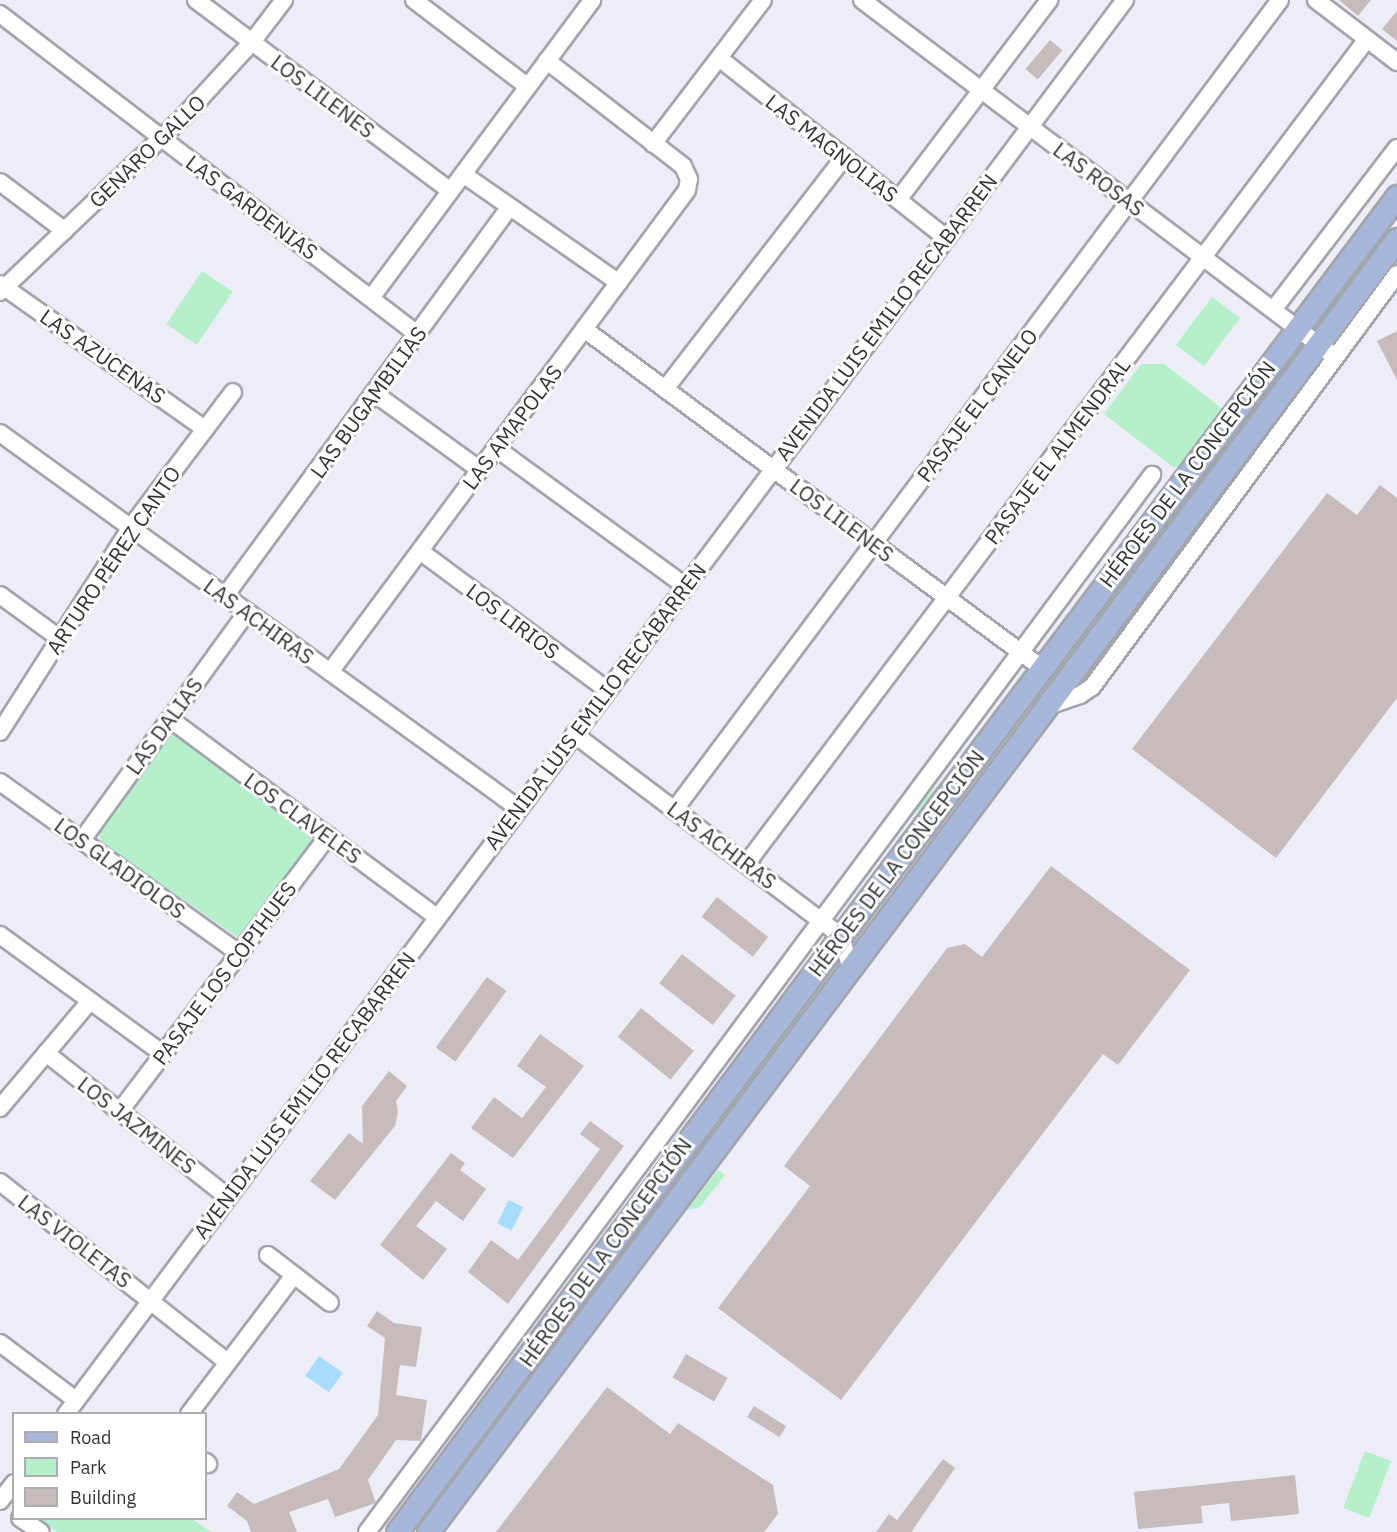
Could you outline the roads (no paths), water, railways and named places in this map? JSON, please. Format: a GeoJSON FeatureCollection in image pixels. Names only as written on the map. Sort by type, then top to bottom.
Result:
{"type":"FeatureCollection","features":[{"type":"Feature","properties":{"kind":"main road","name":"HÉROES DE LA CONCEPCIÓN"},"geometry":{"type":"LineString","coordinates":[[397,1532],[1397,196]]}},
{"type":"Feature","properties":{"kind":"main road","name":"HÉROES DE LA CONCEPCIÓN"},"geometry":{"type":"LineString","coordinates":[[429,1532],[1048,706],[1327,351],[1397,239]]}},
{"type":"Feature","properties":{"kind":"main road"},"geometry":{"type":"LineString","coordinates":[[501,1392],[507,1426]]}},
{"type":"Feature","properties":{"kind":"street","name":"LOS LILENES"},"geometry":{"type":"LineString","coordinates":[[196,0],[450,191]]}},
{"type":"Feature","properties":{"kind":"street","name":"GENARO GALLO"},"geometry":{"type":"LineString","coordinates":[[2,288],[162,139],[252,42],[284,0]]}},
{"type":"Feature","properties":{"kind":"street"},"geometry":{"type":"LineString","coordinates":[[414,0],[528,87]]}},
{"type":"Feature","properties":{"kind":"street"},"geometry":{"type":"LineString","coordinates":[[370,298],[592,0]]}},
{"type":"Feature","properties":{"kind":"street"},"geometry":{"type":"LineString","coordinates":[[547,61],[653,144],[763,0]]}},
{"type":"Feature","properties":{"kind":"street","name":"LAS ROSAS"},"geometry":{"type":"LineString","coordinates":[[862,0],[1327,351]]}},
{"type":"Feature","properties":{"kind":"street"},"geometry":{"type":"LineString","coordinates":[[898,200],[1049,0]]}},
{"type":"Feature","properties":{"kind":"street","name":"PASAJE EL CANELO"},"geometry":{"type":"LineString","coordinates":[[675,809],[1280,0]]}},
{"type":"Feature","properties":{"kind":"street"},"geometry":{"type":"LineString","coordinates":[[1316,0],[1397,62]]}},
{"type":"Feature","properties":{"kind":"street","name":"AVENIDA LUIS EMILIO RECABARREN"},"geometry":{"type":"LineString","coordinates":[[71,1407],[946,238],[1118,3]]}},
{"type":"Feature","properties":{"kind":"street","name":"LAS GARDENIAS"},"geometry":{"type":"LineString","coordinates":[[0,14],[417,334]]}},
{"type":"Feature","properties":{"kind":"street","name":"PASAJE EL ALMENDRAL"},"geometry":{"type":"LineString","coordinates":[[747,863],[1367,39]]}},
{"type":"Feature","properties":{"kind":"street","name":"LAS MAGNOLIAS"},"geometry":{"type":"LineString","coordinates":[[719,58],[946,238]]}},
{"type":"Feature","properties":{"kind":"street","name":"LAS AMAPOLAS"},"geometry":{"type":"LineString","coordinates":[[330,672],[684,194],[689,179],[683,166],[653,144]]}},
{"type":"Feature","properties":{"kind":"street"},"geometry":{"type":"LineString","coordinates":[[1273,310],[1397,148]]}},
{"type":"Feature","properties":{"kind":"street"},"geometry":{"type":"LineString","coordinates":[[665,389],[844,157]]}},
{"type":"Feature","properties":{"kind":"street"},"geometry":{"type":"LineString","coordinates":[[463,174],[619,283]]}},
{"type":"Feature","properties":{"kind":"street"},"geometry":{"type":"LineString","coordinates":[[0,182],[64,231]]}},
{"type":"Feature","properties":{"kind":"street","name":"LAS BUGAMBILIAS"},"geometry":{"type":"LineString","coordinates":[[225,596],[510,207]]}},
{"type":"Feature","properties":{"kind":"street","name":"HÉROES DE LA CONCEPCIÓN"},"geometry":{"type":"LineString","coordinates":[[1327,351],[1397,274]]}},
{"type":"Feature","properties":{"kind":"street","name":"LAS AZUCENAS"},"geometry":{"type":"LineString","coordinates":[[2,288],[205,429]]}},
{"type":"Feature","properties":{"kind":"street","name":"LOS LILENES"},"geometry":{"type":"LineString","coordinates":[[584,329],[1042,668]]}},
{"type":"Feature","properties":{"kind":"street","name":"ARTURO PÉREZ CANTO"},"geometry":{"type":"LineString","coordinates":[[0,732],[131,527],[233,392]]}},
{"type":"Feature","properties":{"kind":"street"},"geometry":{"type":"LineString","coordinates":[[374,393],[480,470]]}},
{"type":"Feature","properties":{"kind":"street","name":"LAS ACHIRAS"},"geometry":{"type":"LineString","coordinates":[[0,433],[518,808]]}},
{"type":"Feature","properties":{"kind":"street"},"geometry":{"type":"LineString","coordinates":[[496,448],[685,586]]}},
{"type":"Feature","properties":{"kind":"street","name":"HÉROES DE LA CONCEPCIÓN"},"geometry":{"type":"LineString","coordinates":[[367,1532],[1152,476]]}},
{"type":"Feature","properties":{"kind":"street","name":"LOS LIRIOS"},"geometry":{"type":"LineString","coordinates":[[420,551],[607,690]]}},
{"type":"Feature","properties":{"kind":"street"},"geometry":{"type":"LineString","coordinates":[[0,595],[59,638]]}},
{"type":"Feature","properties":{"kind":"street","name":"LAS DALIAS"},"geometry":{"type":"LineString","coordinates":[[82,840],[247,612]]}},
{"type":"Feature","properties":{"kind":"street","name":"LOS CLAVELES"},"geometry":{"type":"LineString","coordinates":[[170,719],[437,917]]}},
{"type":"Feature","properties":{"kind":"street","name":"LAS ACHIRAS"},"geometry":{"type":"LineString","coordinates":[[574,734],[841,936]]}},
{"type":"Feature","properties":{"kind":"street","name":"LOS GLADIOLOS"},"geometry":{"type":"LineString","coordinates":[[0,782],[239,953]]}},
{"type":"Feature","properties":{"kind":"street","name":"PASAJE LOS COPIHUES"},"geometry":{"type":"LineString","coordinates":[[120,1111],[328,836]]}},
{"type":"Feature","properties":{"kind":"street"},"geometry":{"type":"LineString","coordinates":[[0,935],[163,1054]]}},
{"type":"Feature","properties":{"kind":"street"},"geometry":{"type":"LineString","coordinates":[[841,936],[851,968]]}},
{"type":"Feature","properties":{"kind":"street"},"geometry":{"type":"LineString","coordinates":[[0,1108],[90,1001]]}},
{"type":"Feature","properties":{"kind":"street","name":"LOS JAZMINES"},"geometry":{"type":"LineString","coordinates":[[46,1053],[228,1197]]}},
{"type":"Feature","properties":{"kind":"street","name":"LAS VIOLETAS"},"geometry":{"type":"LineString","coordinates":[[3,1191],[150,1300],[227,1362]]}},
{"type":"Feature","properties":{"kind":"street"},"geometry":{"type":"LineString","coordinates":[[268,1255],[330,1303]]}},
{"type":"Feature","properties":{"kind":"street"},"geometry":{"type":"LineString","coordinates":[[190,1412],[294,1275]]}},
{"type":"Feature","properties":{"kind":"street"},"geometry":{"type":"LineString","coordinates":[[0,1343],[71,1407]]}},
{"type":"Feature","properties":{"kind":"street"},"geometry":{"type":"LineString","coordinates":[[0,1501],[12,1486]]}},
{"type":"Feature","properties":{"kind":"street"},"geometry":{"type":"LineString","coordinates":[[23,1520],[41,1532]]}},
{"type":"Feature","properties":{"kind":"water"},"geometry":{"type":"Polygon","coordinates":[[[509,1200],[523,1207],[511,1230],[497,1223],[509,1200]]]}},
{"type":"Feature","properties":{"kind":"water"},"geometry":{"type":"Polygon","coordinates":[[[319,1356],[343,1373],[329,1392],[305,1376],[319,1356]]]}}]}
